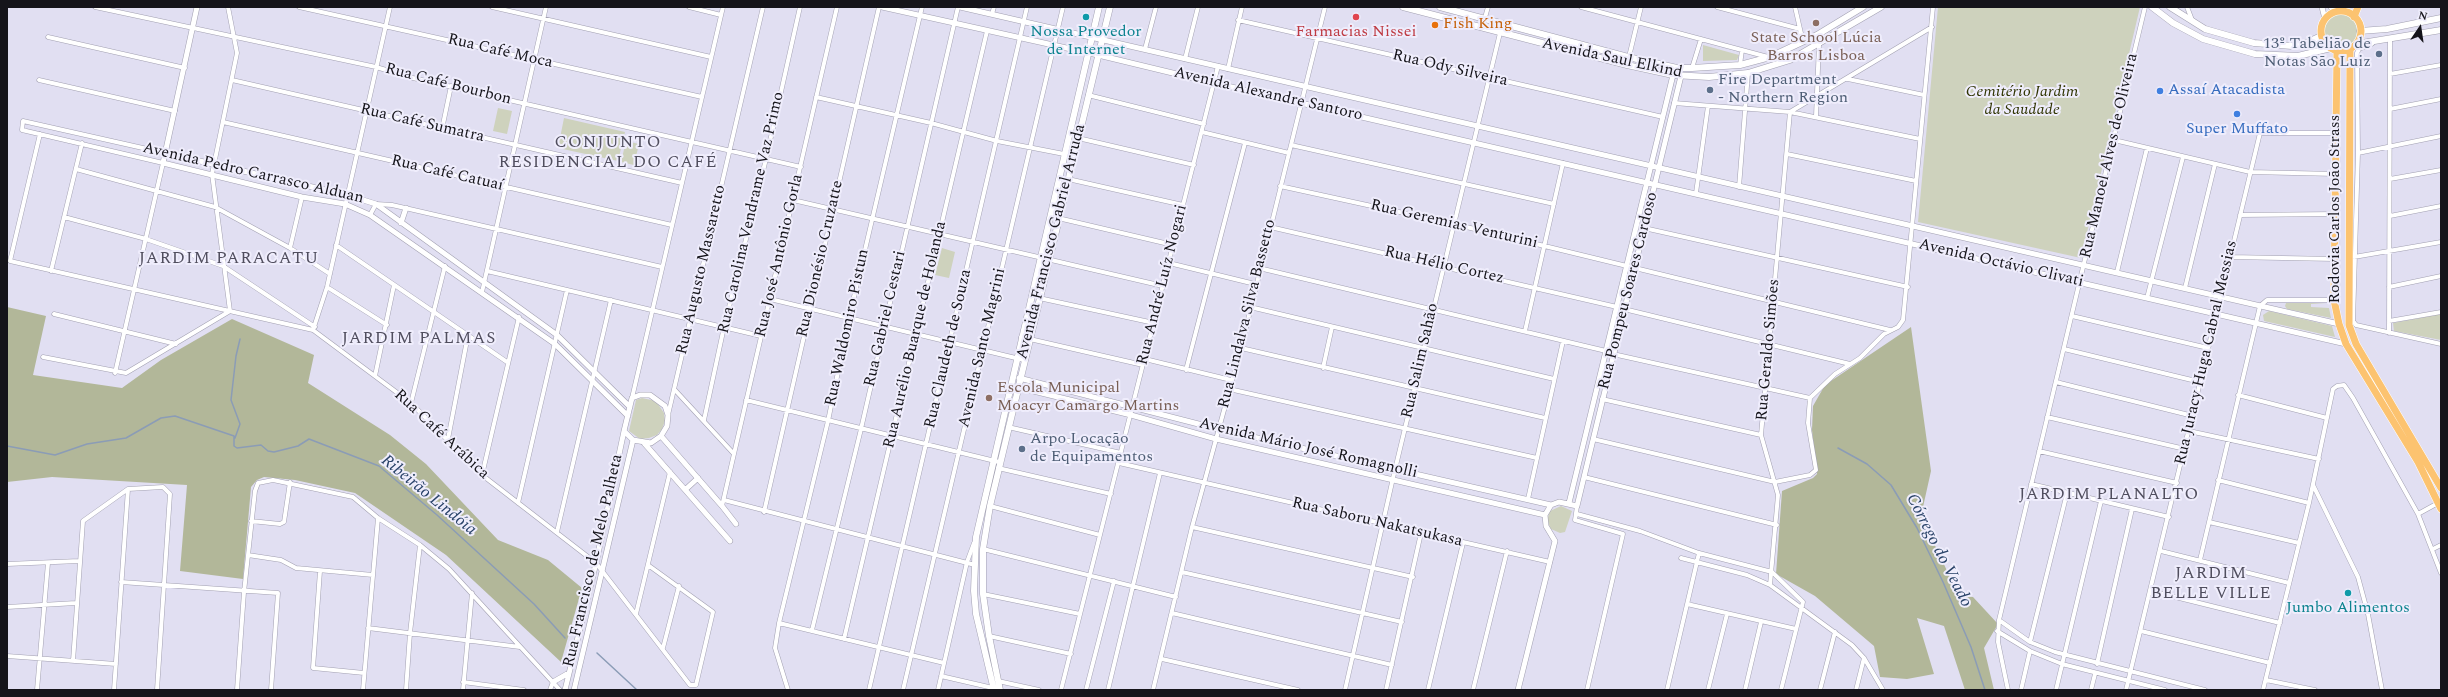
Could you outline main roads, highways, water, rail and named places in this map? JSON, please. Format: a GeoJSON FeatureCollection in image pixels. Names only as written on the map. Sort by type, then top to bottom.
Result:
{"type":"FeatureCollection","features":[{"type":"Feature","properties":{"kind":"highway"},"geometry":{"type":"LineString","coordinates":[[2354,17],[2358,7]]}},
{"type":"Feature","properties":{"kind":"highway"},"geometry":{"type":"LineString","coordinates":[[2345,9],[2354,17],[2360,31],[2356,44],[2350,49],[2334,49],[2321,36],[2322,25],[2332,10],[2345,9]]}},
{"type":"Feature","properties":{"kind":"highway","name":"Rodovia Carlos João Strass"},"geometry":{"type":"LineString","coordinates":[[2334,49],[2336,133],[2334,300],[2339,324],[2346,344],[2414,455],[2440,505]]}},
{"type":"Feature","properties":{"kind":"highway","name":"Rodovia Carlos João Strass"},"geometry":{"type":"LineString","coordinates":[[2350,49],[2349,325],[2364,358],[2441,488]]}},
{"type":"Feature","properties":{"kind":"main road","name":"Avenida Francisco Gabriel Arruda"},"geometry":{"type":"LineString","coordinates":[[1000,690],[989,636],[983,594],[983,549],[1012,375],[1099,7]]}},
{"type":"Feature","properties":{"kind":"main road","name":"Avenida Francisco Gabriel Arruda"},"geometry":{"type":"LineString","coordinates":[[993,689],[976,614],[976,537],[1008,426],[1110,7]]}},
{"type":"Feature","properties":{"kind":"main road","name":"Avenida Saul Elkind"},"geometry":{"type":"LineString","coordinates":[[1403,7],[1627,65],[1673,75],[1709,77],[1748,73],[1790,60],[1819,45],[1881,7]]}},
{"type":"Feature","properties":{"kind":"main road","name":"Avenida Saul Elkind"},"geometry":{"type":"LineString","coordinates":[[1440,7],[1628,57],[1677,68],[1710,68],[1740,64],[1770,57],[1803,43],[1863,7]]}},
{"type":"Feature","properties":{"kind":"main road"},"geometry":{"type":"LineString","coordinates":[[2152,7],[2173,23],[2203,39],[2255,54],[2298,56],[2334,49]]}},
{"type":"Feature","properties":{"kind":"main road"},"geometry":{"type":"LineString","coordinates":[[2170,7],[2193,22],[2228,38],[2254,43],[2292,46],[2308,43],[2321,36]]}},
{"type":"Feature","properties":{"kind":"main road"},"geometry":{"type":"LineString","coordinates":[[2360,31],[2387,29],[2441,18]]}},
{"type":"Feature","properties":{"kind":"main road"},"geometry":{"type":"LineString","coordinates":[[2356,44],[2388,40],[2441,30]]}},
{"type":"Feature","properties":{"kind":"main road"},"geometry":{"type":"LineString","coordinates":[[1673,75],[1677,70],[1692,68]]}},
{"type":"Feature","properties":{"kind":"main road"},"geometry":{"type":"LineString","coordinates":[[1709,77],[1710,68]]}},
{"type":"Feature","properties":{"kind":"main road"},"geometry":{"type":"LineString","coordinates":[[1012,375],[1017,387]]}},
{"type":"Feature","properties":{"kind":"waterway"},"geometry":{"type":"LineString","coordinates":[[235,438],[240,424],[231,400],[236,356],[240,339]]}},
{"type":"Feature","properties":{"kind":"waterway","name":"Ribeirão Lindóia"},"geometry":{"type":"LineString","coordinates":[[7,446],[55,455],[87,444],[126,438],[161,418],[175,416],[234,436],[234,446],[237,448],[261,445],[268,451],[274,452],[298,446],[309,439],[379,466],[437,515],[534,604],[565,638]]}},
{"type":"Feature","properties":{"kind":"waterway","name":"Córrego do Veado"},"geometry":{"type":"LineString","coordinates":[[1838,448],[1867,464],[1891,485],[1917,528],[1943,582],[1971,647],[1985,690]]}},
{"type":"Feature","properties":{"kind":"waterway","name":"Ribeirão Lindóia"},"geometry":{"type":"LineString","coordinates":[[597,653],[637,690]]}},
{"type":"Feature","properties":{"kind":"place","name":"Nossa Provedor de Internet"},"geometry":{"type":"Point","coordinates":[1086,17]}},
{"type":"Feature","properties":{"kind":"place","name":"Farmacias Nissei"},"geometry":{"type":"Point","coordinates":[1356,17]}},
{"type":"Feature","properties":{"kind":"place","name":"State School Lúcia Barros Lisboa"},"geometry":{"type":"Point","coordinates":[1816,23]}},
{"type":"Feature","properties":{"kind":"place","name":"Fish King"},"geometry":{"type":"Point","coordinates":[1435,25]}},
{"type":"Feature","properties":{"kind":"place","name":"13º Tabelião de Notas São Luiz"},"geometry":{"type":"Point","coordinates":[2379,54]}},
{"type":"Feature","properties":{"kind":"place","name":"Fire Department - Northern Region"},"geometry":{"type":"Point","coordinates":[1710,90]}},
{"type":"Feature","properties":{"kind":"place","name":"Assaí Atacadista"},"geometry":{"type":"Point","coordinates":[2160,91]}},
{"type":"Feature","properties":{"kind":"place","name":"Super Muffato"},"geometry":{"type":"Point","coordinates":[2237,114]}},
{"type":"Feature","properties":{"kind":"place","name":"Escola Municipal Moacyr Camargo Martins"},"geometry":{"type":"Point","coordinates":[989,398]}},
{"type":"Feature","properties":{"kind":"place","name":"Arpo Locação de Equipamentos"},"geometry":{"type":"Point","coordinates":[1022,449]}},
{"type":"Feature","properties":{"kind":"place","name":"Jumbo Alimentos"},"geometry":{"type":"Point","coordinates":[2348,593]}},
{"type":"Feature","properties":{"kind":"district","name":"CONJUNTO RESIDENCIAL DO CAFÉ"},"geometry":{"type":"Point","coordinates":[608,154]}},
{"type":"Feature","properties":{"kind":"district","name":"JARDIM PARACATU"},"geometry":{"type":"Point","coordinates":[229,260]}},
{"type":"Feature","properties":{"kind":"district","name":"JARDIM PALMAS"},"geometry":{"type":"Point","coordinates":[419,340]}},
{"type":"Feature","properties":{"kind":"district","name":"JARDIM PLANALTO"},"geometry":{"type":"Point","coordinates":[2109,496]}},
{"type":"Feature","properties":{"kind":"district","name":"JARDIM BELLE VILLE"},"geometry":{"type":"Point","coordinates":[2211,585]}},
{"type":"Feature","properties":{"kind":"park label","name":"Cemitério Jardim da Saudade"},"geometry":{"type":"Point","coordinates":[2022,102]}}]}
